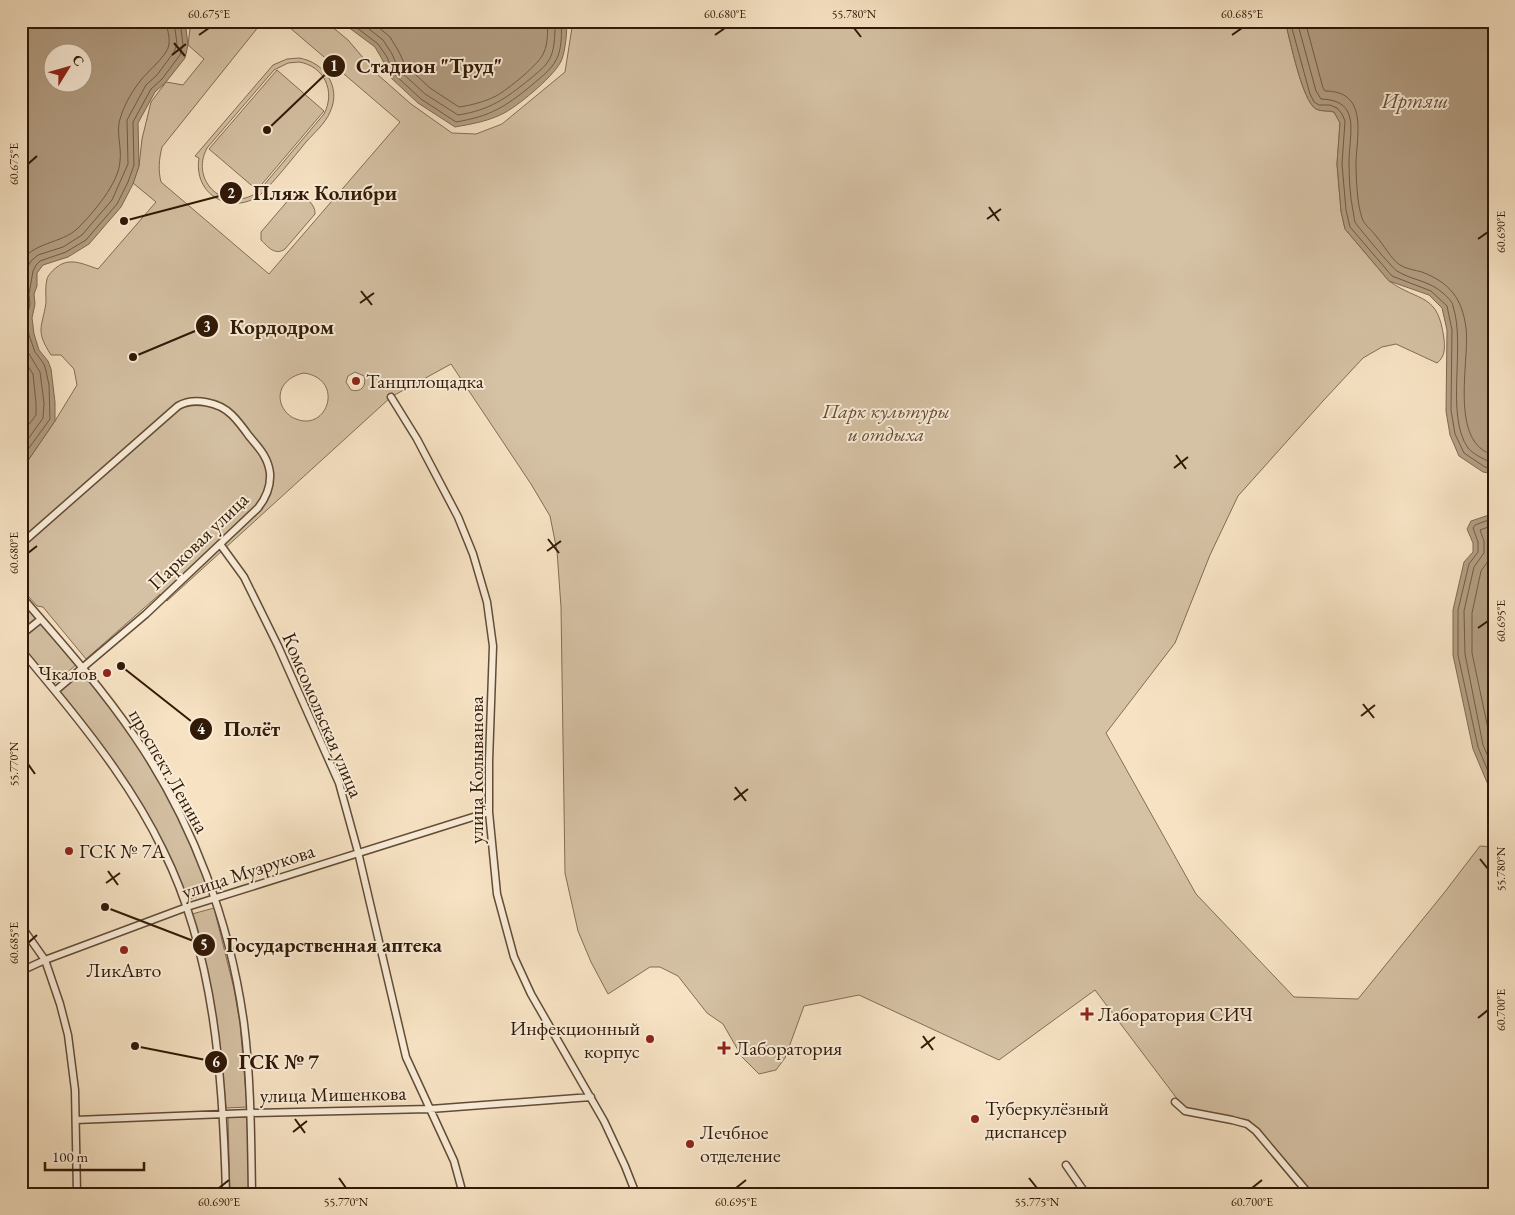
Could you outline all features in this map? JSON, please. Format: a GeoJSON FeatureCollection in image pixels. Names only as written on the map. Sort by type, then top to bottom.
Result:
{"type":"FeatureCollection","features":[{"type":"Feature","properties":{"kind":"street","name":"улица Колыванова"},"geometry":{"type":"LineString","coordinates":[[391,397],[418,439],[458,517],[473,554],[487,602],[493,646],[489,812],[497,894],[514,957],[532,994],[591,1097],[620,1153],[636,1194]]}},
{"type":"Feature","properties":{"kind":"street","name":"Парковая улица"},"geometry":{"type":"LineString","coordinates":[[21,544],[184,402],[200,402],[214,405],[232,415],[266,457],[270,483],[268,492],[258,508],[146,614],[83,668]]}},
{"type":"Feature","properties":{"kind":"street","name":"Комсомольская улица"},"geometry":{"type":"LineString","coordinates":[[220,544],[244,577],[278,646],[338,783],[358,852],[406,1057],[454,1161],[463,1194]]}},
{"type":"Feature","properties":{"kind":"street","name":"проспект Ленина"},"geometry":{"type":"LineString","coordinates":[[21,596],[83,668],[136,738],[165,787],[198,854],[214,898],[237,985],[244,1024],[250,1112],[252,1194]]}},
{"type":"Feature","properties":{"kind":"street"},"geometry":{"type":"LineString","coordinates":[[21,635],[41,619]]}},
{"type":"Feature","properties":{"kind":"street"},"geometry":{"type":"LineString","coordinates":[[21,650],[89,732],[119,774],[164,851],[187,907],[201,962],[218,1058],[224,1114],[226,1194]]}},
{"type":"Feature","properties":{"kind":"street"},"geometry":{"type":"LineString","coordinates":[[56,691],[83,668]]}},
{"type":"Feature","properties":{"kind":"street","name":"улица Музрукова"},"geometry":{"type":"LineString","coordinates":[[21,970],[187,907],[489,812]]}},
{"type":"Feature","properties":{"kind":"street"},"geometry":{"type":"LineString","coordinates":[[21,926],[45,960],[68,1035],[75,1090],[77,1194]]}},
{"type":"Feature","properties":{"kind":"street","name":"улица Мишенкова"},"geometry":{"type":"LineString","coordinates":[[76,1120],[250,1112],[430,1108],[591,1097]]}},
{"type":"Feature","properties":{"kind":"street"},"geometry":{"type":"LineString","coordinates":[[1175,1102],[1185,1112],[1232,1120],[1247,1124],[1256,1130],[1309,1194]]}},
{"type":"Feature","properties":{"kind":"street"},"geometry":{"type":"LineString","coordinates":[[1066,1166],[1086,1194]]}},
{"type":"Feature","properties":{"kind":"green space","name":"Парк культуры и отдыха"},"geometry":{"type":"Polygon","coordinates":[[[191,21],[263,21],[162,147],[159,169],[161,182],[269,274],[400,122],[282,21],[325,21],[348,40],[377,74],[411,104],[452,133],[476,134],[502,124],[565,72],[573,21],[1285,21],[1301,82],[1311,104],[1318,110],[1334,112],[1340,122],[1337,164],[1341,211],[1345,229],[1389,281],[1432,306],[1441,324],[1444,352],[1442,358],[1437,363],[1396,344],[1382,347],[1363,358],[1238,496],[1210,555],[1175,643],[1106,733],[1196,894],[1294,997],[1358,999],[1480,846],[1494,847],[1494,1194],[1392,1194],[1389,1191],[1364,1194],[1310,1194],[1249,1120],[1184,1108],[1095,990],[999,1060],[859,995],[804,1006],[785,1058],[776,1070],[759,1074],[742,1057],[723,1024],[707,1013],[678,976],[660,967],[650,967],[608,994],[591,962],[578,931],[565,873],[561,607],[557,551],[550,516],[531,484],[451,364],[391,397],[167,601],[160,594],[86,659],[43,607],[37,606],[21,588],[21,523],[23,520],[27,462],[77,385],[74,369],[61,355],[51,355],[41,334],[46,303],[46,282],[48,276],[54,270],[67,262],[77,262],[98,269],[156,202],[133,183],[139,166],[142,139],[151,102],[166,82],[183,85],[204,59],[188,45],[191,21]],[[355,372],[348,376],[346,382],[351,390],[355,391],[360,390],[364,386],[365,380],[364,376],[355,372]],[[304,373],[293,377],[284,384],[280,400],[283,408],[290,416],[307,421],[317,418],[323,412],[328,394],[325,385],[317,377],[304,373]]]}},
{"type":"Feature","properties":{"kind":"green space"},"geometry":{"type":"Polygon","coordinates":[[[299,58],[308,60],[323,70],[332,85],[334,94],[328,116],[260,195],[249,201],[237,203],[226,202],[216,198],[208,192],[202,182],[199,171],[199,158],[195,156],[273,65],[287,59],[299,58]],[[299,62],[288,63],[274,70],[207,148],[203,161],[203,172],[207,183],[214,191],[223,197],[234,199],[246,198],[258,192],[324,114],[329,97],[328,88],[321,74],[308,64],[299,62]]]}},
{"type":"Feature","properties":{"kind":"green space"},"geometry":{"type":"Polygon","coordinates":[[[277,70],[324,111],[257,190],[209,149],[277,70]]]}},
{"type":"Feature","properties":{"kind":"green space"},"geometry":{"type":"Polygon","coordinates":[[[295,194],[309,201],[314,207],[315,214],[285,249],[278,252],[269,248],[261,240],[261,232],[295,194]]]}},
{"type":"Feature","properties":{"kind":"green space"},"geometry":{"type":"Polygon","coordinates":[[[21,600],[37,618],[21,632],[21,600]]]}},
{"type":"Feature","properties":{"kind":"green space"},"geometry":{"type":"Polygon","coordinates":[[[40,622],[77,664],[54,684],[21,645],[21,638],[40,622]]]}},
{"type":"Feature","properties":{"kind":"green space"},"geometry":{"type":"Polygon","coordinates":[[[82,672],[109,705],[156,776],[185,833],[209,892],[188,900],[157,834],[130,786],[99,740],[60,691],[82,672]]]}},
{"type":"Feature","properties":{"kind":"green space"},"geometry":{"type":"Polygon","coordinates":[[[214,908],[234,989],[240,1024],[247,1107],[226,1108],[213,1010],[192,914],[214,908]]]}},
{"type":"Feature","properties":{"kind":"green space"},"geometry":{"type":"Polygon","coordinates":[[[228,1117],[247,1117],[249,1194],[230,1194],[228,1117]]]}},
{"type":"Feature","properties":{"kind":"water"},"geometry":{"type":"Polygon","coordinates":[[[21,21],[185,21],[188,45],[185,58],[166,82],[155,92],[138,123],[139,166],[133,184],[121,207],[89,244],[68,257],[43,265],[37,273],[32,318],[39,350],[48,361],[51,369],[55,421],[27,462],[24,485],[21,490],[21,21]]]}},
{"type":"Feature","properties":{"kind":"water"},"geometry":{"type":"Polygon","coordinates":[[[340,21],[566,21],[567,25],[565,46],[559,65],[529,96],[494,118],[455,127],[418,103],[390,77],[375,47],[340,21]]]}},
{"type":"Feature","properties":{"kind":"water","name":"Иртяш"},"geometry":{"type":"Polygon","coordinates":[[[1285,21],[1494,21],[1494,474],[1483,472],[1459,456],[1450,435],[1446,411],[1447,330],[1442,308],[1429,295],[1389,281],[1345,229],[1341,211],[1337,164],[1340,123],[1334,112],[1318,110],[1311,104],[1301,82],[1285,21]]]}},
{"type":"Feature","properties":{"kind":"water"},"geometry":{"type":"Polygon","coordinates":[[[1494,509],[1494,806],[1489,787],[1473,749],[1453,655],[1453,610],[1464,562],[1473,552],[1473,543],[1467,529],[1471,521],[1492,514],[1494,509]]]}},
{"type":"Feature","properties":{"kind":"place","name":"Стадион \"Труд\""},"geometry":{"type":"Point","coordinates":[267,130]}},
{"type":"Feature","properties":{"kind":"place","name":"Пляж Колибри"},"geometry":{"type":"Point","coordinates":[124,221]}},
{"type":"Feature","properties":{"kind":"place","name":"Кордодром"},"geometry":{"type":"Point","coordinates":[133,357]}},
{"type":"Feature","properties":{"kind":"place","name":"Танцплощадка"},"geometry":{"type":"Point","coordinates":[356,381]}},
{"type":"Feature","properties":{"kind":"place","name":"Полёт"},"geometry":{"type":"Point","coordinates":[121,666]}},
{"type":"Feature","properties":{"kind":"place","name":"Чкалов"},"geometry":{"type":"Point","coordinates":[107,673]}},
{"type":"Feature","properties":{"kind":"place","name":"ГСК № 7А"},"geometry":{"type":"Point","coordinates":[69,851]}},
{"type":"Feature","properties":{"kind":"place","name":"Государственная аптека"},"geometry":{"type":"Point","coordinates":[105,907]}},
{"type":"Feature","properties":{"kind":"place","name":"ЛикАвто"},"geometry":{"type":"Point","coordinates":[124,950]}},
{"type":"Feature","properties":{"kind":"place","name":"Лаборатория СИЧ"},"geometry":{"type":"Point","coordinates":[1087,1014]}},
{"type":"Feature","properties":{"kind":"place","name":"Инфекционный корпус"},"geometry":{"type":"Point","coordinates":[650,1039]}},
{"type":"Feature","properties":{"kind":"place","name":"ГСК № 7"},"geometry":{"type":"Point","coordinates":[135,1046]}},
{"type":"Feature","properties":{"kind":"place","name":"Лаборатория"},"geometry":{"type":"Point","coordinates":[724,1048]}},
{"type":"Feature","properties":{"kind":"place","name":"Туберкулёзный диспансер"},"geometry":{"type":"Point","coordinates":[975,1119]}},
{"type":"Feature","properties":{"kind":"place","name":"Лечбное отделение"},"geometry":{"type":"Point","coordinates":[690,1144]}}]}
